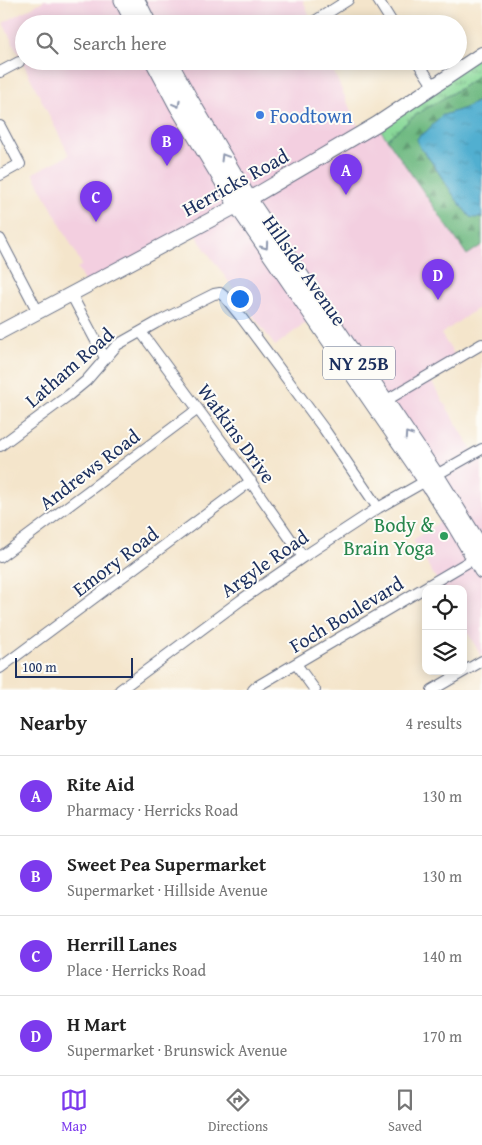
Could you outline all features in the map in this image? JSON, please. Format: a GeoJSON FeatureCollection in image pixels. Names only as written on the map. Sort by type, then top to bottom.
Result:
{"type":"FeatureCollection","features":[{"type":"Feature","properties":{"kind":"main road"},"geometry":{"type":"LineString","coordinates":[[122,0],[130,15]]}},
{"type":"Feature","properties":{"kind":"main road"},"geometry":{"type":"LineString","coordinates":[[137,0],[144,15]]}},
{"type":"Feature","properties":{"kind":"main road","name":"Herricks Road"},"geometry":{"type":"LineString","coordinates":[[467,64],[482,54]]}},
{"type":"Feature","properties":{"kind":"main road","name":"Hillside Avenue"},"geometry":{"type":"LineString","coordinates":[[158,70],[177,106],[430,478],[480,558]]}},
{"type":"Feature","properties":{"kind":"main road","name":"Hillside Avenue"},"geometry":{"type":"LineString","coordinates":[[174,70],[243,203]]}},
{"type":"Feature","properties":{"kind":"main road","name":"Herricks Road"},"geometry":{"type":"LineString","coordinates":[[0,332],[243,203],[377,124],[459,70]]}},
{"type":"Feature","properties":{"kind":"street"},"geometry":{"type":"LineString","coordinates":[[324,15],[348,0]]}},
{"type":"Feature","properties":{"kind":"street"},"geometry":{"type":"LineString","coordinates":[[378,0],[387,15]]}},
{"type":"Feature","properties":{"kind":"street"},"geometry":{"type":"LineString","coordinates":[[0,72],[15,64]]}},
{"type":"Feature","properties":{"kind":"street"},"geometry":{"type":"LineString","coordinates":[[423,70],[434,87]]}},
{"type":"Feature","properties":{"kind":"street"},"geometry":{"type":"LineString","coordinates":[[0,126],[20,164],[0,175]]}},
{"type":"Feature","properties":{"kind":"street"},"geometry":{"type":"LineString","coordinates":[[0,239],[38,312]]}},
{"type":"Feature","properties":{"kind":"street","name":"Latham Road"},"geometry":{"type":"LineString","coordinates":[[0,446],[86,381],[117,345],[217,293],[222,294],[241,317],[324,429],[378,508]]}},
{"type":"Feature","properties":{"kind":"street"},"geometry":{"type":"LineString","coordinates":[[71,294],[106,358]]}},
{"type":"Feature","properties":{"kind":"street","name":"Watkins Drive"},"geometry":{"type":"LineString","coordinates":[[141,332],[251,481],[303,557]]}},
{"type":"Feature","properties":{"kind":"street"},"geometry":{"type":"LineString","coordinates":[[380,404],[482,344]]}},
{"type":"Feature","properties":{"kind":"street","name":"Andrews Road"},"geometry":{"type":"LineString","coordinates":[[0,557],[198,410]]}},
{"type":"Feature","properties":{"kind":"street","name":"Argyle Road"},"geometry":{"type":"LineString","coordinates":[[120,690],[241,600],[303,557],[378,508],[482,448]]}},
{"type":"Feature","properties":{"kind":"street","name":"Emory Road"},"geometry":{"type":"LineString","coordinates":[[0,668],[251,481]]}},
{"type":"Feature","properties":{"kind":"street","name":"Foch Boulevard"},"geometry":{"type":"LineString","coordinates":[[253,690],[480,558]]}},
{"type":"Feature","properties":{"kind":"street"},"geometry":{"type":"LineString","coordinates":[[432,690],[482,661]]}},
{"type":"Feature","properties":{"kind":"street"},"geometry":{"type":"LineString","coordinates":[[296,664],[315,690]]}},
{"type":"Feature","properties":{"kind":"shaded area"},"geometry":{"type":"Polygon","coordinates":[[[45,0],[303,0],[309,15],[18,15],[45,0]]]}},
{"type":"Feature","properties":{"kind":"shaded area"},"geometry":{"type":"Polygon","coordinates":[[[15,16],[15,47],[3,23],[15,16]]]}},
{"type":"Feature","properties":{"kind":"shaded area"},"geometry":{"type":"Polygon","coordinates":[[[26,70],[333,70],[361,133],[377,125],[467,255],[482,245],[482,305],[441,334],[457,359],[428,376],[474,453],[482,449],[482,657],[467,632],[467,585],[440,585],[413,540],[445,518],[313,317],[275,346],[200,242],[194,228],[86,286],[77,268],[82,265],[33,173],[69,155],[26,70]]]}},
{"type":"Feature","properties":{"kind":"green space"},"geometry":{"type":"Polygon","coordinates":[[[482,54],[482,73],[417,114],[387,139],[377,125],[458,70],[467,70],[467,64],[482,54]]]}},
{"type":"Feature","properties":{"kind":"green space"},"geometry":{"type":"Polygon","coordinates":[[[482,73],[482,99],[465,108],[441,116],[426,132],[419,136],[424,154],[431,161],[470,217],[482,217],[482,245],[467,255],[387,139],[417,114],[482,73]]]}},
{"type":"Feature","properties":{"kind":"water"},"geometry":{"type":"Polygon","coordinates":[[[482,99],[482,217],[475,218],[470,217],[456,199],[419,146],[417,139],[441,116],[465,108],[482,99]]]}},
{"type":"Feature","properties":{"kind":"place","name":"Foodtown"},"geometry":{"type":"Point","coordinates":[260,115]}},
{"type":"Feature","properties":{"kind":"place","name":"Sweet Pea Supermarket"},"geometry":{"type":"Point","coordinates":[167,166]}},
{"type":"Feature","properties":{"kind":"place","name":"Rite Aid"},"geometry":{"type":"Point","coordinates":[346,195]}},
{"type":"Feature","properties":{"kind":"place","name":"Herrill Lanes"},"geometry":{"type":"Point","coordinates":[96,222]}},
{"type":"Feature","properties":{"kind":"place","name":"H Mart"},"geometry":{"type":"Point","coordinates":[438,300]}},
{"type":"Feature","properties":{"kind":"place","name":"Body & Brain Yoga"},"geometry":{"type":"Point","coordinates":[444,536]}}]}
